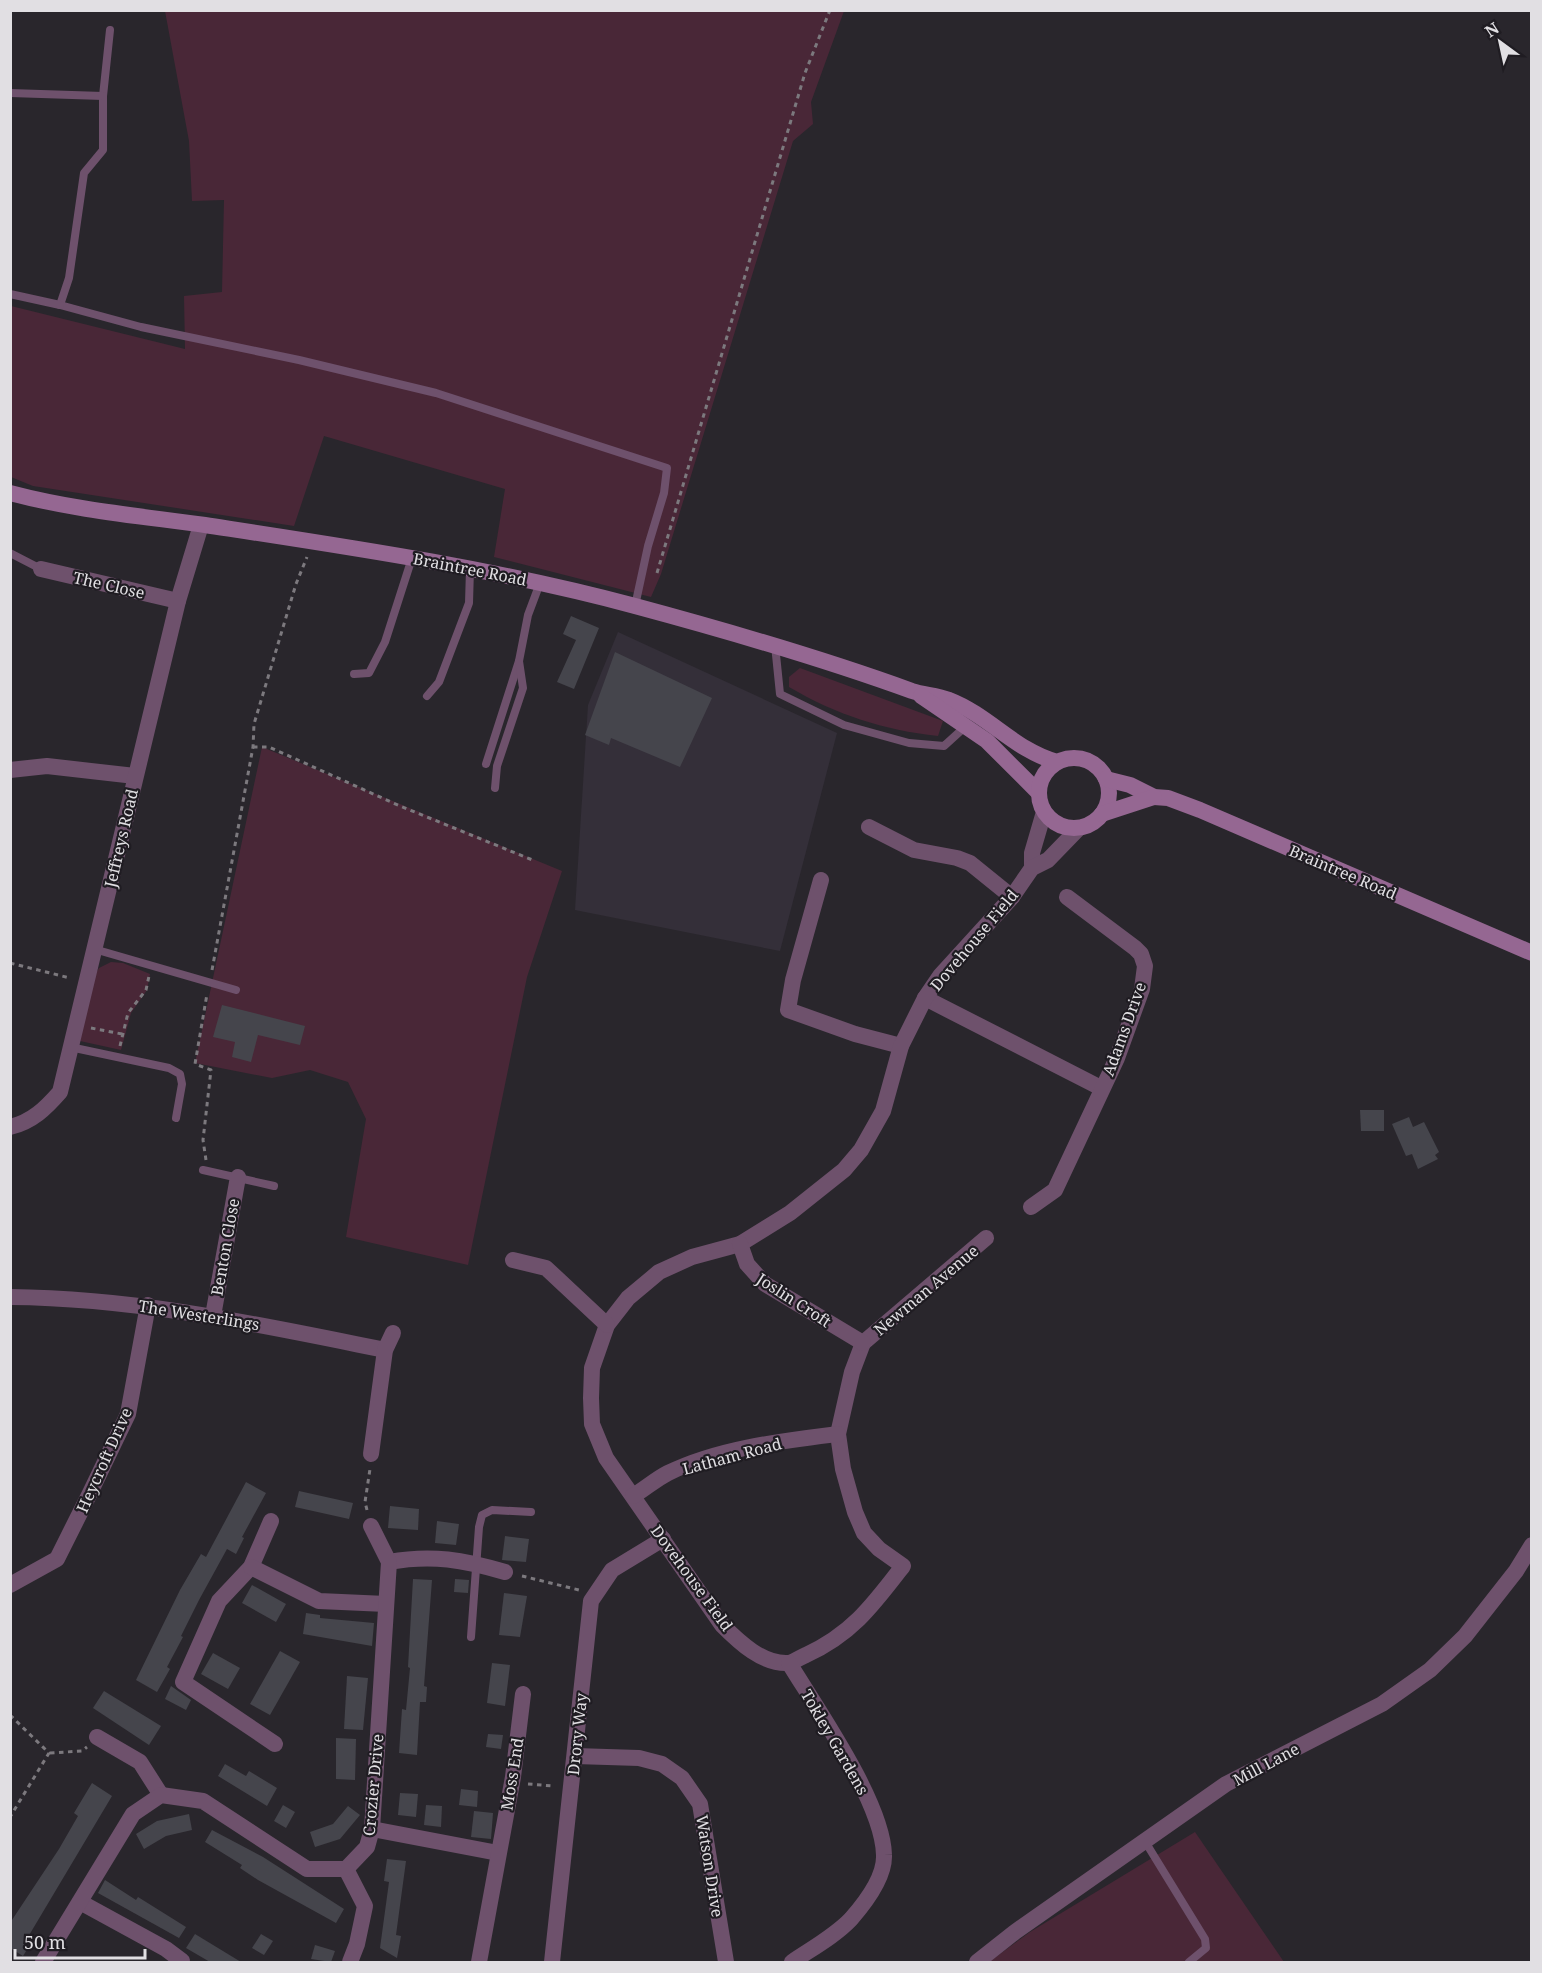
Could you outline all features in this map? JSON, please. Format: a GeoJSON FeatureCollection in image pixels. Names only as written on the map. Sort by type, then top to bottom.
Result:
{"type":"FeatureCollection","features":[{"type":"Feature","properties":{"kind":"main road","name":"Braintree Road"},"geometry":{"type":"LineString","coordinates":[[10,493],[48,502],[412,557],[540,583],[635,606],[774,645],[918,693],[946,699],[973,711],[1029,753],[1057,762]]}},
{"type":"Feature","properties":{"kind":"main road","name":"Braintree Road"},"geometry":{"type":"LineString","coordinates":[[918,693],[998,751],[1039,793]]}},
{"type":"Feature","properties":{"kind":"main road"},"geometry":{"type":"LineString","coordinates":[[1102,814],[1109,796],[1107,779],[1100,769],[1085,759],[1068,758],[1057,762],[1044,774],[1039,793],[1044,812],[1059,825],[1079,828],[1092,823],[1102,814],[1154,797]]}},
{"type":"Feature","properties":{"kind":"main road","name":"Braintree Road"},"geometry":{"type":"LineString","coordinates":[[1107,779],[1130,785],[1154,797],[1168,798],[1200,810],[1532,953]]}},
{"type":"Feature","properties":{"kind":"street","name":"Jeffreys Road"},"geometry":{"type":"LineString","coordinates":[[10,1127],[25,1124],[47,1107],[60,1092],[121,846],[135,776],[178,601],[201,525]]}},
{"type":"Feature","properties":{"kind":"street","name":"The Close"},"geometry":{"type":"LineString","coordinates":[[41,569],[178,601]]}},
{"type":"Feature","properties":{"kind":"street"},"geometry":{"type":"LineString","coordinates":[[10,770],[47,766],[135,776]]}},
{"type":"Feature","properties":{"kind":"street","name":"Dovehouse Field"},"geometry":{"type":"LineString","coordinates":[[1032,868],[1032,854],[1044,812]]}},
{"type":"Feature","properties":{"kind":"street"},"geometry":{"type":"LineString","coordinates":[[869,827],[914,850],[957,858],[970,863],[1012,897]]}},
{"type":"Feature","properties":{"kind":"street","name":"Dovehouse Field"},"geometry":{"type":"LineString","coordinates":[[789,1663],[764,1658],[742,1644],[723,1625],[606,1458],[592,1424],[592,1368],[607,1324],[628,1298],[659,1272],[692,1257],[740,1244],[790,1213],[829,1183],[861,1149],[883,1111],[901,1046],[925,998],[940,976],[1012,897],[1032,868],[1048,860],[1079,828]]}},
{"type":"Feature","properties":{"kind":"street"},"geometry":{"type":"LineString","coordinates":[[820,880],[793,980],[788,1010],[855,1034],[901,1046]]}},
{"type":"Feature","properties":{"kind":"street","name":"Adams Drive"},"geometry":{"type":"LineString","coordinates":[[1031,1207],[1055,1190],[1116,1058],[1142,989],[1145,966],[1141,954],[1135,948],[1067,897]]}},
{"type":"Feature","properties":{"kind":"street","name":"Adams Drive"},"geometry":{"type":"LineString","coordinates":[[925,998],[1101,1088]]}},
{"type":"Feature","properties":{"kind":"street","name":"Benton Close"},"geometry":{"type":"LineString","coordinates":[[213,1316],[238,1177]]}},
{"type":"Feature","properties":{"kind":"street","name":"Newman Avenue"},"geometry":{"type":"LineString","coordinates":[[789,1663],[819,1649],[866,1614],[903,1566],[879,1549],[864,1533],[855,1512],[843,1469],[838,1434],[852,1372],[863,1343],[986,1238]]}},
{"type":"Feature","properties":{"kind":"street","name":"Joslin Croft"},"geometry":{"type":"LineString","coordinates":[[740,1244],[747,1264],[765,1284],[863,1343]]}},
{"type":"Feature","properties":{"kind":"street"},"geometry":{"type":"LineString","coordinates":[[513,1260],[546,1268],[607,1324]]}},
{"type":"Feature","properties":{"kind":"street","name":"The Westerlings"},"geometry":{"type":"LineString","coordinates":[[10,1297],[148,1305],[385,1350]]}},
{"type":"Feature","properties":{"kind":"street","name":"Heycroft Drive"},"geometry":{"type":"LineString","coordinates":[[10,1585],[57,1559],[90,1493],[128,1414],[148,1305]]}},
{"type":"Feature","properties":{"kind":"street"},"geometry":{"type":"LineString","coordinates":[[371,1454],[385,1350],[393,1333]]}},
{"type":"Feature","properties":{"kind":"street","name":"Latham Road"},"geometry":{"type":"LineString","coordinates":[[633,1496],[668,1473],[711,1458],[755,1447],[838,1434]]}},
{"type":"Feature","properties":{"kind":"street"},"geometry":{"type":"LineString","coordinates":[[271,1521],[251,1567],[219,1601],[183,1682],[274,1744]]}},
{"type":"Feature","properties":{"kind":"street"},"geometry":{"type":"LineString","coordinates":[[371,1526],[389,1562],[420,1556],[476,1564],[505,1572]]}},
{"type":"Feature","properties":{"kind":"street","name":"Drory Way"},"geometry":{"type":"LineString","coordinates":[[552,1962],[591,1601],[612,1570],[663,1539]]}},
{"type":"Feature","properties":{"kind":"street","name":"Mill Lane"},"geometry":{"type":"LineString","coordinates":[[977,1962],[1015,1932],[1146,1843],[1226,1784],[1382,1704],[1430,1670],[1465,1636],[1516,1570],[1532,1545]]}},
{"type":"Feature","properties":{"kind":"street","name":"Crozier Drive"},"geometry":{"type":"LineString","coordinates":[[346,1869],[368,1847],[372,1829],[389,1562]]}},
{"type":"Feature","properties":{"kind":"street"},"geometry":{"type":"LineString","coordinates":[[251,1567],[319,1600],[386,1605]]}},
{"type":"Feature","properties":{"kind":"street","name":"Tokley Gardens"},"geometry":{"type":"LineString","coordinates":[[789,1663],[864,1789],[880,1830],[885,1856],[878,1878],[849,1920],[792,1962]]}},
{"type":"Feature","properties":{"kind":"street","name":"Moss End"},"geometry":{"type":"LineString","coordinates":[[479,1962],[511,1783],[523,1694]]}},
{"type":"Feature","properties":{"kind":"street"},"geometry":{"type":"LineString","coordinates":[[97,1737],[140,1762],[161,1795]]}},
{"type":"Feature","properties":{"kind":"street","name":"Watson Drive"},"geometry":{"type":"LineString","coordinates":[[575,1756],[639,1758],[662,1764],[682,1778],[700,1804],[726,1962]]}},
{"type":"Feature","properties":{"kind":"street"},"geometry":{"type":"LineString","coordinates":[[43,1962],[133,1814],[161,1795],[203,1801],[307,1869],[346,1869],[365,1906],[357,1944],[350,1962]]}},
{"type":"Feature","properties":{"kind":"street"},"geometry":{"type":"LineString","coordinates":[[372,1829],[498,1853]]}},
{"type":"Feature","properties":{"kind":"street"},"geometry":{"type":"LineString","coordinates":[[80,1902],[166,1949],[182,1961]]}},
{"type":"Feature","properties":{"kind":"lane"},"geometry":{"type":"LineString","coordinates":[[60,305],[69,278],[84,173],[104,150],[103,96],[110,30]]}},
{"type":"Feature","properties":{"kind":"lane"},"geometry":{"type":"LineString","coordinates":[[10,93],[103,96]]}},
{"type":"Feature","properties":{"kind":"lane"},"geometry":{"type":"LineString","coordinates":[[10,294],[141,327],[299,360],[436,393],[667,468],[664,493],[648,546],[635,606]]}},
{"type":"Feature","properties":{"kind":"lane"},"geometry":{"type":"LineString","coordinates":[[10,553],[41,569]]}},
{"type":"Feature","properties":{"kind":"lane"},"geometry":{"type":"LineString","coordinates":[[354,674],[369,673],[380,652],[412,557]]}},
{"type":"Feature","properties":{"kind":"lane"},"geometry":{"type":"LineString","coordinates":[[427,696],[440,682],[469,603],[470,569]]}},
{"type":"Feature","properties":{"kind":"lane"},"geometry":{"type":"LineString","coordinates":[[486,764],[519,661],[528,615],[540,583]]}},
{"type":"Feature","properties":{"kind":"lane"},"geometry":{"type":"LineString","coordinates":[[774,645],[780,694],[844,725],[909,742],[944,746],[966,726]]}},
{"type":"Feature","properties":{"kind":"lane"},"geometry":{"type":"LineString","coordinates":[[495,788],[497,766],[522,688],[519,661]]}},
{"type":"Feature","properties":{"kind":"lane"},"geometry":{"type":"LineString","coordinates":[[94,949],[236,990]]}},
{"type":"Feature","properties":{"kind":"lane"},"geometry":{"type":"LineString","coordinates":[[70,1047],[169,1068],[180,1074],[182,1084],[176,1118]]}},
{"type":"Feature","properties":{"kind":"lane"},"geometry":{"type":"LineString","coordinates":[[203,1170],[274,1186]]}},
{"type":"Feature","properties":{"kind":"lane"},"geometry":{"type":"LineString","coordinates":[[471,1637],[479,1527],[482,1515],[492,1510],[531,1512]]}},
{"type":"Feature","properties":{"kind":"lane"},"geometry":{"type":"LineString","coordinates":[[1146,1843],[1205,1939],[1206,1948],[1189,1962]]}},
{"type":"Feature","properties":{"kind":"path"},"geometry":{"type":"LineString","coordinates":[[656,576],[806,73],[830,10]]}},
{"type":"Feature","properties":{"kind":"path"},"geometry":{"type":"LineString","coordinates":[[203,1170],[207,1158],[203,1140],[211,1070],[195,1064],[253,747],[254,724],[296,584],[314,542]]}},
{"type":"Feature","properties":{"kind":"path"},"geometry":{"type":"LineString","coordinates":[[253,747],[269,747],[400,806],[535,861]]}},
{"type":"Feature","properties":{"kind":"path"},"geometry":{"type":"LineString","coordinates":[[10,963],[86,982]]}},
{"type":"Feature","properties":{"kind":"path"},"geometry":{"type":"LineString","coordinates":[[117,1057],[128,1013],[146,990],[151,965]]}},
{"type":"Feature","properties":{"kind":"path"},"geometry":{"type":"LineString","coordinates":[[75,1026],[122,1034]]}},
{"type":"Feature","properties":{"kind":"path"},"geometry":{"type":"LineString","coordinates":[[371,1454],[365,1502],[371,1526]]}},
{"type":"Feature","properties":{"kind":"path"},"geometry":{"type":"LineString","coordinates":[[505,1572],[597,1593]]}},
{"type":"Feature","properties":{"kind":"path"},"geometry":{"type":"LineString","coordinates":[[10,1715],[49,1753],[82,1751],[97,1737]]}},
{"type":"Feature","properties":{"kind":"path"},"geometry":{"type":"LineString","coordinates":[[10,1817],[49,1753]]}},
{"type":"Feature","properties":{"kind":"path"},"geometry":{"type":"LineString","coordinates":[[511,1783],[572,1787]]}},
{"type":"Feature","properties":{"kind":"shaded area"},"geometry":{"type":"Polygon","coordinates":[[[165,11],[844,11],[811,102],[813,124],[793,141],[661,574],[651,597],[494,557],[505,489],[324,436],[294,526],[33,486],[11,477],[11,306],[185,349],[184,296],[222,292],[224,200],[192,201],[189,141],[165,11]]]}},
{"type":"Feature","properties":{"kind":"shaded area"},"geometry":{"type":"Polygon","coordinates":[[[618,632],[837,733],[780,951],[575,910],[588,705],[618,632]]]}},
{"type":"Feature","properties":{"kind":"shaded area"},"geometry":{"type":"Polygon","coordinates":[[[800,668],[943,721],[938,736],[879,725],[825,706],[789,687],[789,677],[800,668]]]}},
{"type":"Feature","properties":{"kind":"shaded area"},"geometry":{"type":"Polygon","coordinates":[[[262,747],[562,871],[527,977],[468,1265],[346,1237],[366,1119],[348,1082],[310,1070],[272,1078],[195,1063],[262,747]]]}},
{"type":"Feature","properties":{"kind":"shaded area"},"geometry":{"type":"Polygon","coordinates":[[[111,962],[123,963],[150,974],[147,990],[131,1013],[121,1050],[80,1041],[94,976],[99,968],[111,962]]]}},
{"type":"Feature","properties":{"kind":"shaded area"},"geometry":{"type":"Polygon","coordinates":[[[1195,1832],[1284,1962],[989,1962],[1030,1932],[1195,1832]]]}},
{"type":"Feature","properties":{"kind":"building"},"geometry":{"type":"Polygon","coordinates":[[[571,616],[599,628],[574,689],[557,682],[576,640],[563,634],[571,616]]]}},
{"type":"Feature","properties":{"kind":"building"},"geometry":{"type":"Polygon","coordinates":[[[615,652],[712,698],[680,767],[611,738],[609,745],[585,735],[615,652]]]}},
{"type":"Feature","properties":{"kind":"building"},"geometry":{"type":"Polygon","coordinates":[[[222,1005],[305,1026],[300,1045],[258,1035],[251,1062],[232,1057],[235,1042],[213,1037],[222,1005]]]}},
{"type":"Feature","properties":{"kind":"building"},"geometry":{"type":"Polygon","coordinates":[[[1360,1110],[1384,1110],[1384,1131],[1361,1131],[1360,1110]]]}},
{"type":"Feature","properties":{"kind":"building"},"geometry":{"type":"Polygon","coordinates":[[[1409,1117],[1413,1127],[1424,1122],[1439,1152],[1435,1155],[1438,1159],[1418,1169],[1412,1154],[1406,1156],[1392,1124],[1409,1117]]]}},
{"type":"Feature","properties":{"kind":"building"},"geometry":{"type":"Polygon","coordinates":[[[246,1482],[266,1493],[242,1537],[244,1538],[236,1554],[227,1549],[199,1600],[167,1667],[170,1669],[157,1692],[136,1680],[180,1590],[201,1554],[206,1557],[246,1482]]]}},
{"type":"Feature","properties":{"kind":"building"},"geometry":{"type":"Polygon","coordinates":[[[299,1491],[353,1503],[349,1519],[295,1507],[299,1491]]]}},
{"type":"Feature","properties":{"kind":"building"},"geometry":{"type":"Polygon","coordinates":[[[390,1506],[419,1509],[418,1530],[388,1528],[390,1506]]]}},
{"type":"Feature","properties":{"kind":"building"},"geometry":{"type":"Polygon","coordinates":[[[437,1521],[459,1524],[456,1545],[435,1543],[437,1521]]]}},
{"type":"Feature","properties":{"kind":"building"},"geometry":{"type":"Polygon","coordinates":[[[505,1536],[529,1539],[526,1562],[502,1560],[505,1536]]]}},
{"type":"Feature","properties":{"kind":"building"},"geometry":{"type":"Polygon","coordinates":[[[413,1579],[432,1580],[424,1686],[427,1687],[426,1702],[420,1702],[417,1755],[399,1753],[402,1709],[406,1710],[410,1668],[408,1667],[413,1579]]]}},
{"type":"Feature","properties":{"kind":"building"},"geometry":{"type":"Polygon","coordinates":[[[455,1579],[469,1580],[468,1593],[454,1592],[455,1579]]]}},
{"type":"Feature","properties":{"kind":"building"},"geometry":{"type":"Polygon","coordinates":[[[252,1585],[286,1604],[276,1622],[242,1603],[252,1585]]]}},
{"type":"Feature","properties":{"kind":"building"},"geometry":{"type":"Polygon","coordinates":[[[504,1593],[527,1596],[520,1637],[499,1635],[504,1593]]]}},
{"type":"Feature","properties":{"kind":"building"},"geometry":{"type":"Polygon","coordinates":[[[306,1613],[320,1615],[320,1618],[374,1623],[372,1646],[303,1634],[306,1613]]]}},
{"type":"Feature","properties":{"kind":"building"},"geometry":{"type":"Polygon","coordinates":[[[280,1651],[300,1662],[270,1715],[250,1704],[280,1651]]]}},
{"type":"Feature","properties":{"kind":"building"},"geometry":{"type":"Polygon","coordinates":[[[213,1653],[240,1668],[228,1689],[201,1674],[213,1653]]]}},
{"type":"Feature","properties":{"kind":"building"},"geometry":{"type":"Polygon","coordinates":[[[492,1663],[510,1665],[505,1706],[487,1703],[492,1663]]]}},
{"type":"Feature","properties":{"kind":"building"},"geometry":{"type":"Polygon","coordinates":[[[347,1676],[368,1678],[363,1730],[344,1729],[347,1676]]]}},
{"type":"Feature","properties":{"kind":"building"},"geometry":{"type":"Polygon","coordinates":[[[171,1686],[191,1700],[186,1710],[165,1699],[171,1686]]]}},
{"type":"Feature","properties":{"kind":"building"},"geometry":{"type":"Polygon","coordinates":[[[104,1691],[161,1726],[149,1745],[93,1708],[104,1691]]]}},
{"type":"Feature","properties":{"kind":"building"},"geometry":{"type":"Polygon","coordinates":[[[488,1734],[503,1735],[501,1749],[486,1747],[488,1734]]]}},
{"type":"Feature","properties":{"kind":"building"},"geometry":{"type":"Polygon","coordinates":[[[336,1738],[356,1739],[355,1780],[336,1779],[336,1738]]]}},
{"type":"Feature","properties":{"kind":"building"},"geometry":{"type":"Polygon","coordinates":[[[225,1764],[246,1776],[249,1771],[277,1788],[267,1806],[218,1776],[225,1764]]]}},
{"type":"Feature","properties":{"kind":"building"},"geometry":{"type":"Polygon","coordinates":[[[92,1783],[112,1796],[28,1937],[33,1940],[23,1956],[10,1948],[10,1923],[59,1849],[78,1816],[74,1813],[92,1783]]]}},
{"type":"Feature","properties":{"kind":"building"},"geometry":{"type":"Polygon","coordinates":[[[461,1789],[478,1791],[477,1807],[459,1805],[461,1789]]]}},
{"type":"Feature","properties":{"kind":"building"},"geometry":{"type":"Polygon","coordinates":[[[400,1793],[418,1794],[416,1817],[398,1815],[400,1793]]]}},
{"type":"Feature","properties":{"kind":"building"},"geometry":{"type":"Polygon","coordinates":[[[283,1805],[295,1812],[286,1828],[274,1821],[283,1805]]]}},
{"type":"Feature","properties":{"kind":"building"},"geometry":{"type":"Polygon","coordinates":[[[426,1805],[442,1806],[441,1827],[424,1825],[426,1805]]]}},
{"type":"Feature","properties":{"kind":"building"},"geometry":{"type":"Polygon","coordinates":[[[348,1806],[360,1815],[340,1839],[315,1847],[310,1832],[333,1824],[348,1806]]]}},
{"type":"Feature","properties":{"kind":"building"},"geometry":{"type":"Polygon","coordinates":[[[474,1811],[493,1813],[491,1839],[471,1837],[474,1811]]]}},
{"type":"Feature","properties":{"kind":"building"},"geometry":{"type":"Polygon","coordinates":[[[189,1814],[192,1830],[166,1836],[144,1849],[136,1834],[157,1821],[189,1814]]]}},
{"type":"Feature","properties":{"kind":"building"},"geometry":{"type":"Polygon","coordinates":[[[212,1830],[263,1857],[344,1909],[336,1923],[258,1880],[240,1868],[242,1865],[205,1842],[212,1830]]]}},
{"type":"Feature","properties":{"kind":"building"},"geometry":{"type":"Polygon","coordinates":[[[387,1859],[406,1861],[396,1935],[401,1936],[397,1958],[380,1948],[389,1882],[384,1881],[387,1859]]]}},
{"type":"Feature","properties":{"kind":"building"},"geometry":{"type":"Polygon","coordinates":[[[105,1880],[136,1900],[138,1897],[186,1927],[179,1938],[98,1893],[105,1880]]]}},
{"type":"Feature","properties":{"kind":"building"},"geometry":{"type":"Polygon","coordinates":[[[195,1934],[241,1962],[210,1962],[186,1948],[195,1934]]]}},
{"type":"Feature","properties":{"kind":"building"},"geometry":{"type":"Polygon","coordinates":[[[261,1934],[273,1941],[264,1955],[252,1948],[261,1934]]]}},
{"type":"Feature","properties":{"kind":"building"},"geometry":{"type":"Polygon","coordinates":[[[315,1945],[335,1951],[331,1962],[311,1959],[315,1945]]]}}]}
